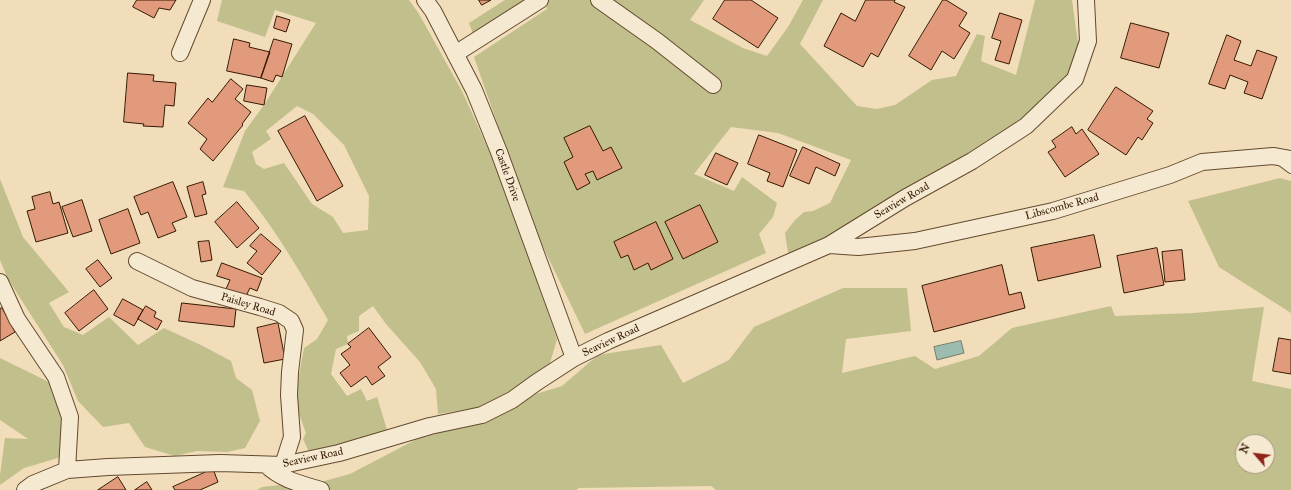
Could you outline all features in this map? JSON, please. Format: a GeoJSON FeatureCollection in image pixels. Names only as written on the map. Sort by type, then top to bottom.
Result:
{"type":"FeatureCollection","features":[{"type":"Feature","properties":{"kind":"street"},"geometry":{"type":"LineString","coordinates":[[180,53],[202,0]]}},
{"type":"Feature","properties":{"kind":"street","name":"Castle Drive"},"geometry":{"type":"LineString","coordinates":[[425,0],[433,11],[474,90],[499,152],[574,358]]}},
{"type":"Feature","properties":{"kind":"street"},"geometry":{"type":"LineString","coordinates":[[455,54],[540,0]]}},
{"type":"Feature","properties":{"kind":"street"},"geometry":{"type":"LineString","coordinates":[[599,0],[657,41],[713,85]]}},
{"type":"Feature","properties":{"kind":"street","name":"Seaview Road"},"geometry":{"type":"LineString","coordinates":[[25,490],[33,484],[67,470],[220,463],[284,465],[339,453],[430,426],[482,415],[512,400],[574,358],[608,341],[829,245],[905,198],[972,161],[1026,126],[1075,79],[1088,41],[1086,0]]}},
{"type":"Feature","properties":{"kind":"street","name":"Libscombe Road"},"geometry":{"type":"LineString","coordinates":[[829,245],[858,247],[915,242],[1053,210],[1170,175],[1202,162],[1274,156],[1291,159]]}},
{"type":"Feature","properties":{"kind":"street","name":"Paisley Road"},"geometry":{"type":"LineString","coordinates":[[137,260],[192,288],[279,313],[291,321],[295,330],[289,395],[292,437],[284,465]]}},
{"type":"Feature","properties":{"kind":"street"},"geometry":{"type":"LineString","coordinates":[[0,282],[17,318],[56,377],[70,417],[67,470]]}},
{"type":"Feature","properties":{"kind":"street"},"geometry":{"type":"LineString","coordinates":[[266,465],[288,480],[321,490]]}},
{"type":"Feature","properties":{"kind":"lane"},"geometry":{"type":"LineString","coordinates":[[1274,156],[1291,169]]}},
{"type":"Feature","properties":{"kind":"shaded area"},"geometry":{"type":"Polygon","coordinates":[[[222,0],[409,0],[419,14],[462,91],[500,175],[557,339],[550,363],[488,406],[438,414],[436,389],[420,362],[386,324],[373,306],[359,316],[359,331],[347,336],[348,344],[336,349],[331,374],[347,396],[361,389],[367,401],[377,397],[388,433],[310,454],[303,439],[306,433],[298,411],[296,392],[304,348],[317,339],[328,320],[289,254],[256,206],[244,191],[223,187],[245,131],[264,105],[316,23],[275,10],[265,37],[217,21],[222,0]],[[297,106],[266,131],[271,139],[252,152],[256,164],[264,169],[284,163],[312,204],[333,217],[343,233],[368,230],[369,196],[344,145],[313,114],[297,106]]]}},
{"type":"Feature","properties":{"kind":"shaded area"},"geometry":{"type":"Polygon","coordinates":[[[505,0],[525,0],[473,34],[469,23],[505,0]]]}},
{"type":"Feature","properties":{"kind":"shaded area"},"geometry":{"type":"Polygon","coordinates":[[[544,0],[704,0],[690,20],[743,48],[767,56],[788,27],[803,0],[823,0],[800,44],[857,106],[877,109],[895,105],[932,80],[956,76],[977,34],[985,36],[981,61],[1016,75],[1035,0],[1072,0],[1080,57],[1045,106],[955,161],[839,236],[789,259],[785,233],[795,220],[804,212],[813,211],[830,203],[851,160],[778,133],[731,127],[694,174],[734,191],[742,177],[777,203],[773,217],[759,234],[766,253],[585,334],[533,226],[474,57],[547,9],[544,0]]]}},
{"type":"Feature","properties":{"kind":"shaded area"},"geometry":{"type":"Polygon","coordinates":[[[1280,178],[1291,181],[1291,313],[1219,267],[1188,201],[1280,178]]]}},
{"type":"Feature","properties":{"kind":"shaded area"},"geometry":{"type":"Polygon","coordinates":[[[0,179],[23,237],[69,292],[49,303],[64,327],[83,335],[109,317],[138,345],[164,328],[231,361],[236,378],[252,390],[260,421],[245,448],[227,452],[197,451],[175,456],[145,447],[129,423],[103,427],[78,401],[63,365],[8,279],[0,260],[0,179]]]}},
{"type":"Feature","properties":{"kind":"shaded area"},"geometry":{"type":"Polygon","coordinates":[[[843,288],[907,288],[911,331],[846,339],[842,373],[915,356],[935,369],[979,356],[1012,328],[1111,306],[1115,316],[1194,313],[1264,307],[1252,381],[1291,389],[1291,490],[716,490],[711,486],[579,488],[576,490],[291,490],[350,474],[417,439],[482,421],[536,394],[562,386],[598,355],[661,345],[683,383],[729,360],[754,327],[843,288]]]}},
{"type":"Feature","properties":{"kind":"shaded area"},"geometry":{"type":"Polygon","coordinates":[[[961,341],[964,353],[937,360],[934,347],[961,341]]]}},
{"type":"Feature","properties":{"kind":"shaded area"},"geometry":{"type":"Polygon","coordinates":[[[0,358],[53,384],[69,412],[68,455],[24,468],[0,485],[5,438],[28,439],[0,420],[0,358]]]}},
{"type":"Feature","properties":{"kind":"shaded area"},"geometry":{"type":"Polygon","coordinates":[[[280,485],[291,490],[257,490],[262,487],[280,485]]]}},
{"type":"Feature","properties":{"kind":"building"},"geometry":{"type":"Polygon","coordinates":[[[137,0],[176,0],[170,10],[159,8],[154,18],[133,7],[137,0]]]}},
{"type":"Feature","properties":{"kind":"building"},"geometry":{"type":"Polygon","coordinates":[[[479,0],[491,0],[482,5],[479,0]]]}},
{"type":"Feature","properties":{"kind":"building"},"geometry":{"type":"Polygon","coordinates":[[[725,0],[751,0],[778,18],[758,48],[713,19],[725,0]]]}},
{"type":"Feature","properties":{"kind":"building"},"geometry":{"type":"Polygon","coordinates":[[[866,0],[895,0],[894,2],[905,7],[878,57],[871,53],[863,67],[824,46],[841,13],[855,21],[866,0]]]}},
{"type":"Feature","properties":{"kind":"building"},"geometry":{"type":"Polygon","coordinates":[[[943,0],[946,0],[967,13],[959,26],[970,33],[954,59],[942,51],[931,70],[909,56],[943,0]]]}},
{"type":"Feature","properties":{"kind":"building"},"geometry":{"type":"Polygon","coordinates":[[[1000,13],[1022,20],[1009,64],[995,60],[1001,41],[992,38],[1000,13]]]}},
{"type":"Feature","properties":{"kind":"building"},"geometry":{"type":"Polygon","coordinates":[[[277,16],[290,20],[286,32],[274,28],[277,16]]]}},
{"type":"Feature","properties":{"kind":"building"},"geometry":{"type":"Polygon","coordinates":[[[1131,23],[1169,33],[1159,68],[1121,58],[1131,23]]]}},
{"type":"Feature","properties":{"kind":"building"},"geometry":{"type":"Polygon","coordinates":[[[1227,35],[1241,41],[1234,60],[1251,66],[1257,50],[1277,57],[1262,99],[1244,93],[1248,82],[1230,75],[1225,89],[1209,84],[1227,35]]]}},
{"type":"Feature","properties":{"kind":"building"},"geometry":{"type":"Polygon","coordinates":[[[234,39],[250,43],[249,47],[270,52],[261,78],[227,71],[234,39]]]}},
{"type":"Feature","properties":{"kind":"building"},"geometry":{"type":"Polygon","coordinates":[[[274,39],[292,44],[282,77],[276,75],[273,82],[261,78],[274,39]]]}},
{"type":"Feature","properties":{"kind":"building"},"geometry":{"type":"Polygon","coordinates":[[[128,73],[154,75],[153,81],[176,83],[174,106],[165,105],[163,127],[143,126],[144,124],[124,122],[128,73]]]}},
{"type":"Feature","properties":{"kind":"building"},"geometry":{"type":"Polygon","coordinates":[[[231,79],[243,89],[235,99],[251,112],[242,124],[243,125],[213,161],[200,149],[207,139],[188,123],[208,98],[212,102],[231,79]]]}},
{"type":"Feature","properties":{"kind":"building"},"geometry":{"type":"Polygon","coordinates":[[[247,85],[267,88],[264,105],[244,101],[247,85]]]}},
{"type":"Feature","properties":{"kind":"building"},"geometry":{"type":"Polygon","coordinates":[[[1116,87],[1153,111],[1147,119],[1153,123],[1142,140],[1138,137],[1126,155],[1088,130],[1116,87]]]}},
{"type":"Feature","properties":{"kind":"building"},"geometry":{"type":"Polygon","coordinates":[[[305,116],[343,186],[317,201],[278,131],[305,116]]]}},
{"type":"Feature","properties":{"kind":"building"},"geometry":{"type":"Polygon","coordinates":[[[590,126],[603,151],[611,147],[622,168],[597,180],[593,171],[585,174],[590,183],[577,190],[564,162],[573,157],[564,138],[590,126]]]}},
{"type":"Feature","properties":{"kind":"building"},"geometry":{"type":"Polygon","coordinates":[[[1072,127],[1076,134],[1082,129],[1099,154],[1065,177],[1048,152],[1056,147],[1052,141],[1072,127]]]}},
{"type":"Feature","properties":{"kind":"building"},"geometry":{"type":"Polygon","coordinates":[[[759,135],[797,150],[783,187],[767,181],[770,173],[748,164],[759,135]]]}},
{"type":"Feature","properties":{"kind":"building"},"geometry":{"type":"Polygon","coordinates":[[[803,147],[840,164],[835,176],[816,167],[809,184],[790,176],[803,147]]]}},
{"type":"Feature","properties":{"kind":"building"},"geometry":{"type":"Polygon","coordinates":[[[716,153],[738,163],[727,185],[705,175],[716,153]]]}},
{"type":"Feature","properties":{"kind":"building"},"geometry":{"type":"Polygon","coordinates":[[[173,182],[187,217],[172,223],[176,231],[158,238],[148,212],[141,215],[134,197],[173,182]]]}},
{"type":"Feature","properties":{"kind":"building"},"geometry":{"type":"Polygon","coordinates":[[[203,182],[206,194],[202,195],[207,214],[195,217],[187,187],[203,182]]]}},
{"type":"Feature","properties":{"kind":"building"},"geometry":{"type":"Polygon","coordinates":[[[50,192],[53,204],[59,202],[68,233],[36,242],[27,211],[35,209],[32,197],[50,192]]]}},
{"type":"Feature","properties":{"kind":"building"},"geometry":{"type":"Polygon","coordinates":[[[82,200],[92,231],[73,237],[62,207],[82,200]]]}},
{"type":"Feature","properties":{"kind":"building"},"geometry":{"type":"Polygon","coordinates":[[[237,202],[259,228],[237,248],[215,222],[237,202]]]}},
{"type":"Feature","properties":{"kind":"building"},"geometry":{"type":"Polygon","coordinates":[[[700,205],[718,242],[683,259],[665,222],[700,205]]]}},
{"type":"Feature","properties":{"kind":"building"},"geometry":{"type":"Polygon","coordinates":[[[128,209],[140,243],[111,254],[99,220],[128,209]]]}},
{"type":"Feature","properties":{"kind":"building"},"geometry":{"type":"Polygon","coordinates":[[[656,222],[673,259],[651,270],[648,263],[634,270],[628,255],[621,258],[614,242],[656,222]]]}},
{"type":"Feature","properties":{"kind":"building"},"geometry":{"type":"Polygon","coordinates":[[[261,234],[281,251],[262,275],[247,263],[257,251],[250,246],[261,234]]]}},
{"type":"Feature","properties":{"kind":"building"},"geometry":{"type":"Polygon","coordinates":[[[1094,235],[1101,267],[1038,281],[1031,248],[1094,235]]]}},
{"type":"Feature","properties":{"kind":"building"},"geometry":{"type":"Polygon","coordinates":[[[209,241],[212,260],[201,262],[198,242],[209,241]]]}},
{"type":"Feature","properties":{"kind":"building"},"geometry":{"type":"Polygon","coordinates":[[[1157,248],[1164,285],[1124,293],[1117,256],[1157,248]]]}},
{"type":"Feature","properties":{"kind":"building"},"geometry":{"type":"Polygon","coordinates":[[[1182,250],[1185,280],[1165,282],[1162,252],[1182,250]]]}},
{"type":"Feature","properties":{"kind":"building"},"geometry":{"type":"Polygon","coordinates":[[[98,260],[112,278],[100,287],[86,269],[98,260]]]}},
{"type":"Feature","properties":{"kind":"building"},"geometry":{"type":"Polygon","coordinates":[[[222,263],[262,278],[257,291],[250,288],[246,296],[226,289],[230,280],[217,276],[222,263]]]}},
{"type":"Feature","properties":{"kind":"building"},"geometry":{"type":"Polygon","coordinates":[[[1002,265],[1009,295],[1021,292],[1025,308],[934,332],[922,286],[1002,265]]]}},
{"type":"Feature","properties":{"kind":"building"},"geometry":{"type":"Polygon","coordinates":[[[94,290],[108,309],[79,331],[65,313],[94,290]]]}},
{"type":"Feature","properties":{"kind":"building"},"geometry":{"type":"Polygon","coordinates":[[[123,299],[143,310],[134,326],[114,315],[123,299]]]}},
{"type":"Feature","properties":{"kind":"building"},"geometry":{"type":"Polygon","coordinates":[[[182,303],[236,309],[234,327],[179,321],[182,303]]]}},
{"type":"Feature","properties":{"kind":"building"},"geometry":{"type":"Polygon","coordinates":[[[146,306],[156,312],[154,317],[162,321],[157,330],[138,319],[146,306]]]}},
{"type":"Feature","properties":{"kind":"building"},"geometry":{"type":"Polygon","coordinates":[[[2,308],[15,332],[0,341],[0,309],[2,308]]]}},
{"type":"Feature","properties":{"kind":"building"},"geometry":{"type":"Polygon","coordinates":[[[278,323],[285,359],[264,363],[257,328],[278,323]]]}},
{"type":"Feature","properties":{"kind":"building"},"geometry":{"type":"Polygon","coordinates":[[[369,328],[391,357],[378,367],[385,376],[372,385],[366,376],[351,387],[340,373],[350,365],[341,354],[351,347],[348,344],[369,328]]]}},
{"type":"Feature","properties":{"kind":"building"},"geometry":{"type":"Polygon","coordinates":[[[1279,338],[1291,340],[1291,374],[1273,371],[1279,338]]]}},
{"type":"Feature","properties":{"kind":"building"},"geometry":{"type":"Polygon","coordinates":[[[213,469],[218,482],[200,490],[175,490],[173,487],[213,469]]]}},
{"type":"Feature","properties":{"kind":"building"},"geometry":{"type":"Polygon","coordinates":[[[118,477],[126,490],[98,490],[118,477]]]}},
{"type":"Feature","properties":{"kind":"building"},"geometry":{"type":"Polygon","coordinates":[[[147,482],[152,490],[135,490],[147,482]]]}}]}
